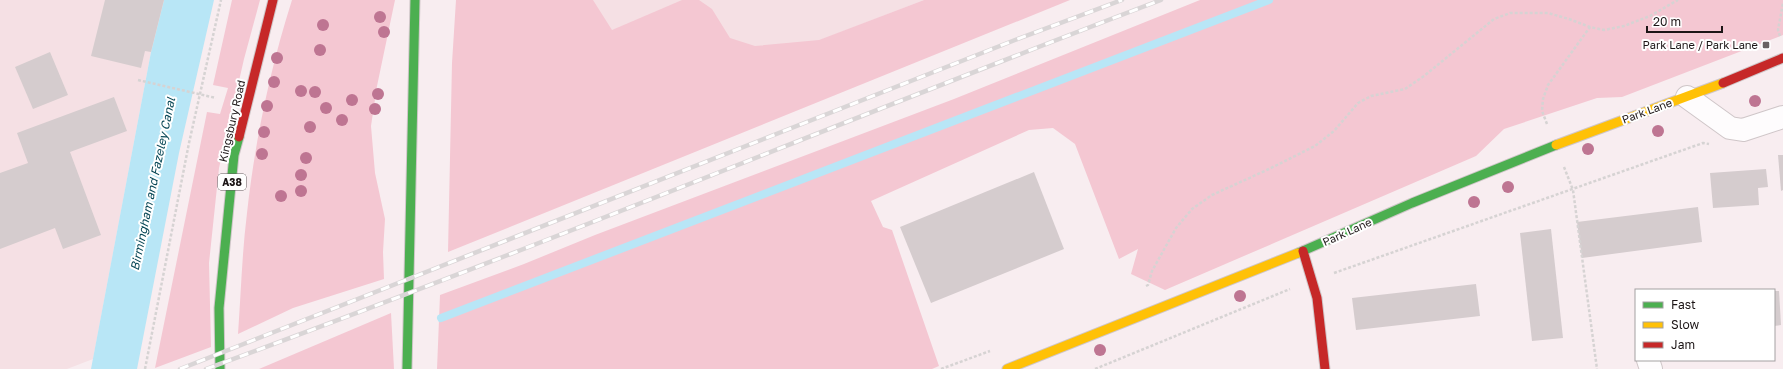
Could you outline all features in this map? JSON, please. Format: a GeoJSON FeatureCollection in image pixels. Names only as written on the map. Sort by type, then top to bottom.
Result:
{"type":"FeatureCollection","features":[{"type":"Feature","properties":{"kind":"main road","name":"Kingsbury Road"},"geometry":{"type":"LineString","coordinates":[[220,369],[220,308],[234,155],[273,0]]}},
{"type":"Feature","properties":{"kind":"main road"},"geometry":{"type":"LineString","coordinates":[[407,369],[415,0]]}},
{"type":"Feature","properties":{"kind":"main road","name":"Park Lane"},"geometry":{"type":"LineString","coordinates":[[1007,369],[1303,251],[1412,203],[1555,145],[1687,97],[1783,58]]}},
{"type":"Feature","properties":{"kind":"main road"},"geometry":{"type":"LineString","coordinates":[[1303,251],[1317,298],[1325,369]]}},
{"type":"Feature","properties":{"kind":"street","name":"Park Lane"},"geometry":{"type":"LineString","coordinates":[[1687,97],[1730,128],[1743,130],[1783,117]]}},
{"type":"Feature","properties":{"kind":"path"},"geometry":{"type":"LineString","coordinates":[[145,369],[189,143],[221,0]]}},
{"type":"Feature","properties":{"kind":"path"},"geometry":{"type":"LineString","coordinates":[[1148,285],[1152,271],[1176,228],[1192,209],[1212,195],[1315,146],[1334,131],[1358,103],[1371,96],[1405,89],[1424,76],[1494,19],[1510,13],[1548,13],[1604,30],[1624,26],[1650,16],[1678,0]]}},
{"type":"Feature","properties":{"kind":"path"},"geometry":{"type":"LineString","coordinates":[[1783,3],[1778,30],[1783,43]]}},
{"type":"Feature","properties":{"kind":"path"},"geometry":{"type":"LineString","coordinates":[[1590,27],[1548,85],[1543,99],[1542,111],[1573,190],[1597,369]]}},
{"type":"Feature","properties":{"kind":"path"},"geometry":{"type":"LineString","coordinates":[[138,80],[216,98]]}},
{"type":"Feature","properties":{"kind":"path"},"geometry":{"type":"LineString","coordinates":[[1095,369],[1312,280],[1573,190],[1703,143],[1716,144]]}},
{"type":"Feature","properties":{"kind":"shaded area"},"geometry":{"type":"Polygon","coordinates":[[[0,0],[164,0],[151,52],[93,359],[67,369],[0,369],[0,0]]]}},
{"type":"Feature","properties":{"kind":"shaded area"},"geometry":{"type":"Polygon","coordinates":[[[232,0],[260,0],[244,59],[219,168],[209,263],[211,347],[155,368],[207,112],[220,114],[228,88],[213,85],[232,0]]]}},
{"type":"Feature","properties":{"kind":"shaded area"},"geometry":{"type":"Polygon","coordinates":[[[292,0],[395,0],[377,86],[371,126],[375,173],[385,219],[383,252],[384,279],[293,308],[238,334],[245,228],[254,159],[270,79],[292,0]]]}},
{"type":"Feature","properties":{"kind":"shaded area"},"geometry":{"type":"Polygon","coordinates":[[[456,0],[593,0],[612,30],[682,0],[699,0],[712,9],[730,38],[755,46],[819,40],[924,0],[1070,0],[448,252],[452,63],[456,0]]]}},
{"type":"Feature","properties":{"kind":"shaded area"},"geometry":{"type":"Polygon","coordinates":[[[464,0],[924,0],[750,67],[464,0]]]}},
{"type":"Feature","properties":{"kind":"shaded area"},"geometry":{"type":"Polygon","coordinates":[[[1200,0],[1783,0],[1783,35],[1622,97],[1597,98],[1504,129],[1476,156],[1165,290],[1131,274],[1138,249],[1119,259],[1075,144],[1053,128],[1029,130],[871,201],[883,227],[892,230],[939,366],[932,369],[437,369],[440,295],[954,99],[1200,0]]]}},
{"type":"Feature","properties":{"kind":"shaded area"},"geometry":{"type":"Polygon","coordinates":[[[391,313],[394,369],[259,369],[391,313]]]}},
{"type":"Feature","properties":{"kind":"water","name":"Birmingham and Fazeley Canal"},"geometry":{"type":"Polygon","coordinates":[[[164,0],[214,0],[179,153],[137,369],[91,369],[151,52],[164,0]]]}},
{"type":"Feature","properties":{"kind":"building"},"geometry":{"type":"Polygon","coordinates":[[[105,0],[164,0],[151,52],[145,51],[141,68],[91,56],[105,0]]]}},
{"type":"Feature","properties":{"kind":"building"},"geometry":{"type":"Polygon","coordinates":[[[50,52],[68,95],[33,109],[15,67],[50,52]]]}},
{"type":"Feature","properties":{"kind":"building"},"geometry":{"type":"Polygon","coordinates":[[[114,97],[127,131],[70,152],[101,235],[63,249],[55,228],[0,249],[0,173],[28,163],[17,133],[114,97]]]}},
{"type":"Feature","properties":{"kind":"building"},"geometry":{"type":"Polygon","coordinates":[[[1778,155],[1783,155],[1783,190],[1781,191],[1778,155]]]}},
{"type":"Feature","properties":{"kind":"building"},"geometry":{"type":"Polygon","coordinates":[[[1766,169],[1768,187],[1758,188],[1759,205],[1713,208],[1710,173],[1766,169]]]}},
{"type":"Feature","properties":{"kind":"building"},"geometry":{"type":"Polygon","coordinates":[[[1034,172],[1064,249],[931,303],[900,227],[1034,172]]]}},
{"type":"Feature","properties":{"kind":"building"},"geometry":{"type":"Polygon","coordinates":[[[1698,207],[1702,242],[1582,258],[1577,222],[1698,207]]]}},
{"type":"Feature","properties":{"kind":"building"},"geometry":{"type":"Polygon","coordinates":[[[1551,229],[1563,338],[1532,341],[1520,233],[1551,229]]]}},
{"type":"Feature","properties":{"kind":"building"},"geometry":{"type":"Polygon","coordinates":[[[1476,284],[1480,316],[1356,330],[1352,298],[1476,284]]]}},
{"type":"Feature","properties":{"kind":"building"},"geometry":{"type":"Polygon","coordinates":[[[1775,291],[1779,291],[1781,325],[1775,326],[1775,291]]]}},
{"type":"Feature","properties":{"kind":"waterway"},"geometry":{"type":"LineString","coordinates":[[441,318],[1269,0]]}},
{"type":"Feature","properties":{"kind":"railway"},"geometry":{"type":"LineString","coordinates":[[180,369],[1015,40],[1122,0]]}},
{"type":"Feature","properties":{"kind":"railway"},"geometry":{"type":"LineString","coordinates":[[206,369],[446,279],[1161,0]]}},
{"type":"Feature","properties":{"kind":"traffic: fast"},"geometry":{"type":"LineString","coordinates":[[407,369],[415,0]]}},
{"type":"Feature","properties":{"kind":"traffic: fast"},"geometry":{"type":"LineString","coordinates":[[220,369],[219,308],[234,155],[239,137]]}},
{"type":"Feature","properties":{"kind":"traffic: fast"},"geometry":{"type":"LineString","coordinates":[[1298,253],[1412,203],[1556,145]]}},
{"type":"Feature","properties":{"kind":"traffic: slow"},"geometry":{"type":"LineString","coordinates":[[1556,145],[1723,83]]}},
{"type":"Feature","properties":{"kind":"traffic: slow"},"geometry":{"type":"LineString","coordinates":[[1007,369],[1298,253]]}},
{"type":"Feature","properties":{"kind":"traffic: jam"},"geometry":{"type":"LineString","coordinates":[[239,137],[273,0]]}},
{"type":"Feature","properties":{"kind":"traffic: jam"},"geometry":{"type":"LineString","coordinates":[[1723,83],[1783,58]]}},
{"type":"Feature","properties":{"kind":"traffic: jam"},"geometry":{"type":"LineString","coordinates":[[1303,251],[1317,298],[1325,369]]}},
{"type":"Feature","properties":{"kind":"place","name":"Park Lane / Park Lane"},"geometry":{"type":"Point","coordinates":[1766,45]}}]}
